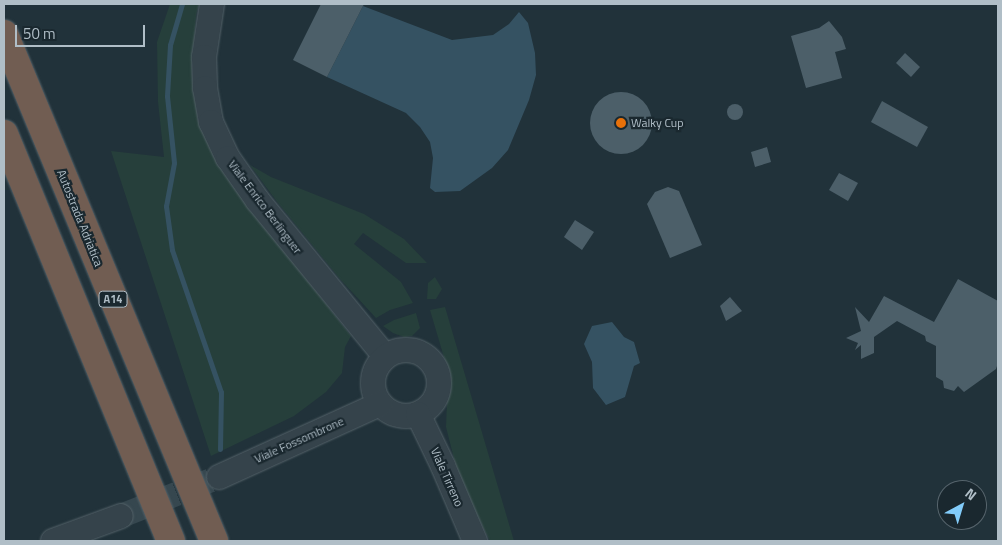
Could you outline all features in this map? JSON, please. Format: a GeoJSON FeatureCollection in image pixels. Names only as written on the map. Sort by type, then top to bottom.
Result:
{"type":"FeatureCollection","features":[{"type":"Feature","properties":{"kind":"highway","name":"Autostrada Adriatica"},"geometry":{"type":"LineString","coordinates":[[4,30],[214,541]]}},
{"type":"Feature","properties":{"kind":"highway"},"geometry":{"type":"LineString","coordinates":[[4,134],[171,541]]}},
{"type":"Feature","properties":{"kind":"street","name":"Viale Enrico Berlinguer"},"geometry":{"type":"LineString","coordinates":[[212,4],[204,57],[205,88],[211,122],[228,158],[258,201],[385,356]]}},
{"type":"Feature","properties":{"kind":"street"},"geometry":{"type":"LineString","coordinates":[[414,350],[424,354],[434,366],[439,381],[438,391],[434,401],[418,414],[397,415],[380,404],[374,394],[373,374],[385,356],[394,351],[414,350]]}},
{"type":"Feature","properties":{"kind":"street","name":"Viale Fossombrone"},"geometry":{"type":"LineString","coordinates":[[219,476],[380,404]]}},
{"type":"Feature","properties":{"kind":"street","name":"Viale Tirreno"},"geometry":{"type":"LineString","coordinates":[[418,414],[443,466],[475,541]]}},
{"type":"Feature","properties":{"kind":"street"},"geometry":{"type":"LineString","coordinates":[[53,541],[121,516]]}},
{"type":"Feature","properties":{"kind":"green space"},"geometry":{"type":"Polygon","coordinates":[[[170,4],[199,4],[196,15],[192,70],[198,121],[224,174],[351,336],[345,347],[342,373],[326,392],[294,416],[211,456],[111,151],[164,157],[158,102],[157,42],[170,4]]]}},
{"type":"Feature","properties":{"kind":"green space"},"geometry":{"type":"Polygon","coordinates":[[[250,165],[271,177],[364,214],[404,239],[427,263],[406,263],[363,233],[354,244],[401,282],[413,303],[390,310],[376,318],[340,279],[278,203],[250,165]]]}},
{"type":"Feature","properties":{"kind":"green space"},"geometry":{"type":"Polygon","coordinates":[[[435,277],[442,289],[436,299],[427,299],[428,283],[435,277]]]}},
{"type":"Feature","properties":{"kind":"green space"},"geometry":{"type":"Polygon","coordinates":[[[445,307],[514,541],[490,541],[460,482],[446,427],[447,401],[451,381],[430,310],[445,307]]]}},
{"type":"Feature","properties":{"kind":"green space"},"geometry":{"type":"Polygon","coordinates":[[[416,313],[420,328],[412,336],[404,337],[393,333],[383,326],[394,320],[416,313]]]}},
{"type":"Feature","properties":{"kind":"water"},"geometry":{"type":"Polygon","coordinates":[[[363,6],[452,40],[493,35],[509,24],[519,12],[528,23],[535,53],[536,75],[529,100],[508,150],[492,168],[460,191],[435,192],[430,188],[433,158],[430,142],[420,127],[406,113],[327,77],[363,6]]]}},
{"type":"Feature","properties":{"kind":"water"},"geometry":{"type":"Polygon","coordinates":[[[612,322],[624,337],[634,342],[640,363],[634,366],[625,397],[606,405],[593,388],[592,362],[584,344],[592,326],[612,322]]]}},
{"type":"Feature","properties":{"kind":"building"},"geometry":{"type":"Polygon","coordinates":[[[321,4],[364,4],[327,77],[293,60],[321,4]]]}},
{"type":"Feature","properties":{"kind":"building"},"geometry":{"type":"Polygon","coordinates":[[[829,21],[842,37],[846,49],[835,52],[842,78],[806,88],[791,36],[819,28],[829,21]]]}},
{"type":"Feature","properties":{"kind":"building"},"geometry":{"type":"Polygon","coordinates":[[[905,53],[920,67],[911,77],[896,63],[905,53]]]}},
{"type":"Feature","properties":{"kind":"building","name":"Walky Cup"},"geometry":{"type":"Polygon","coordinates":[[[621,92],[633,95],[643,101],[649,111],[652,123],[649,135],[643,145],[633,151],[621,154],[609,151],[599,145],[593,135],[590,123],[593,111],[599,101],[609,95],[621,92]]]}},
{"type":"Feature","properties":{"kind":"building"},"geometry":{"type":"Polygon","coordinates":[[[882,101],[928,127],[917,147],[871,122],[882,101]]]}},
{"type":"Feature","properties":{"kind":"building"},"geometry":{"type":"Polygon","coordinates":[[[735,104],[743,112],[735,120],[727,112],[735,104]]]}},
{"type":"Feature","properties":{"kind":"building"},"geometry":{"type":"Polygon","coordinates":[[[767,147],[771,162],[755,167],[751,152],[767,147]]]}},
{"type":"Feature","properties":{"kind":"building"},"geometry":{"type":"Polygon","coordinates":[[[839,173],[858,183],[848,201],[829,190],[839,173]]]}},
{"type":"Feature","properties":{"kind":"building"},"geometry":{"type":"Polygon","coordinates":[[[668,187],[679,191],[702,245],[670,258],[647,204],[655,192],[668,187]]]}},
{"type":"Feature","properties":{"kind":"building"},"geometry":{"type":"Polygon","coordinates":[[[575,220],[594,232],[582,250],[564,237],[575,220]]]}},
{"type":"Feature","properties":{"kind":"building"},"geometry":{"type":"Polygon","coordinates":[[[958,279],[998,301],[998,363],[996,369],[964,392],[958,386],[954,391],[944,388],[943,381],[936,377],[936,346],[926,341],[925,336],[897,321],[874,337],[874,353],[861,359],[861,345],[855,350],[858,343],[846,338],[861,331],[855,307],[869,322],[884,296],[934,322],[958,279]]]}},
{"type":"Feature","properties":{"kind":"building"},"geometry":{"type":"Polygon","coordinates":[[[730,297],[742,311],[726,321],[720,306],[730,297]]]}},
{"type":"Feature","properties":{"kind":"waterway"},"geometry":{"type":"LineString","coordinates":[[182,4],[170,45],[167,96],[174,163],[166,206],[172,250],[221,392],[220,449]]}},
{"type":"Feature","properties":{"kind":"tunnel"},"geometry":{"type":"LineString","coordinates":[[121,516],[219,477]]}},
{"type":"Feature","properties":{"kind":"place","name":"Walky Cup"},"geometry":{"type":"Point","coordinates":[621,123]}}]}
